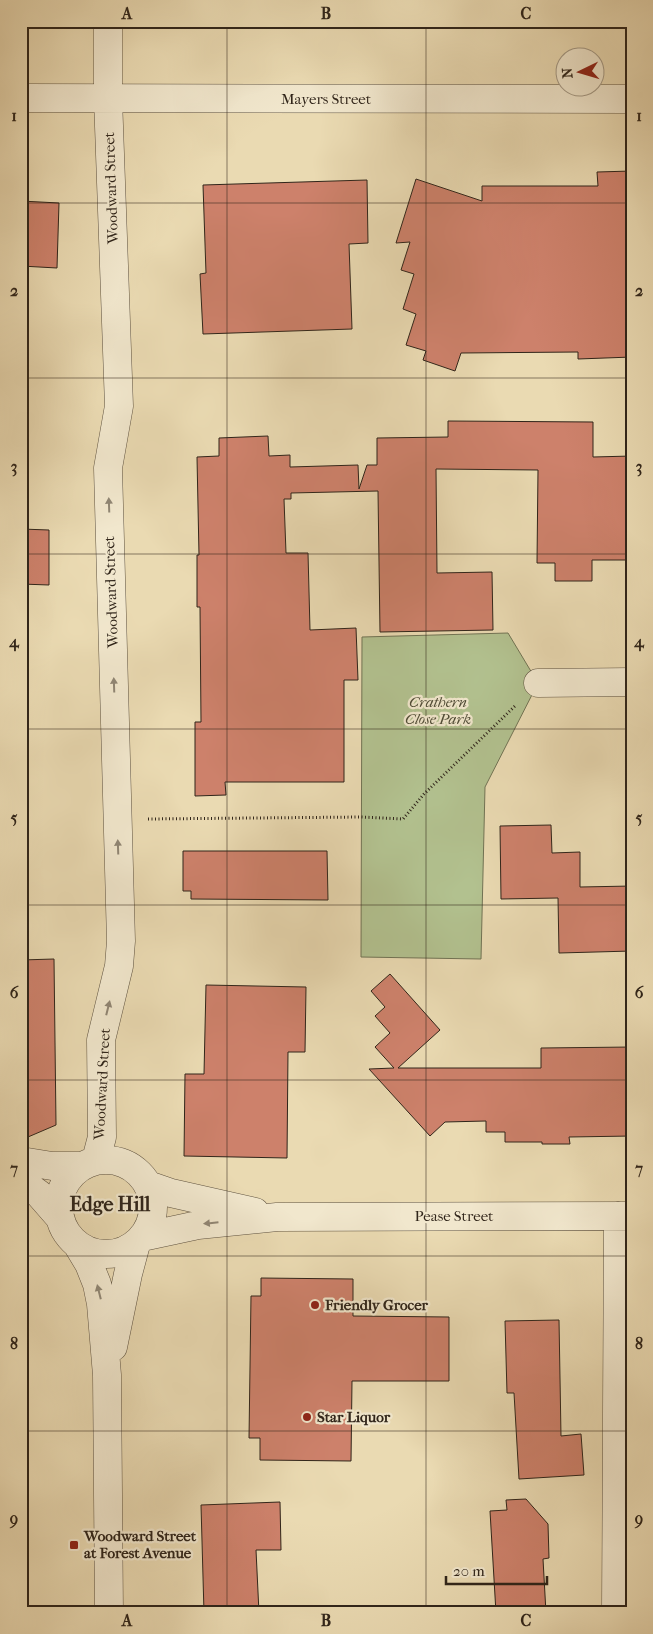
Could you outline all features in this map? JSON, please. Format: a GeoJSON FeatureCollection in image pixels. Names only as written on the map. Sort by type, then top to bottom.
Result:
{"type":"FeatureCollection","features":[{"type":"Feature","properties":{"kind":"street","name":"Woodward Street"},"geometry":{"type":"LineString","coordinates":[[89,1163],[102,1137],[101,1040],[119,966],[121,941],[108,468],[119,406],[108,98],[108,21]]}},
{"type":"Feature","properties":{"kind":"street","name":"Mayers Street"},"geometry":{"type":"LineString","coordinates":[[21,98],[632,99]]}},
{"type":"Feature","properties":{"kind":"street"},"geometry":{"type":"LineString","coordinates":[[538,682],[632,682]]}},
{"type":"Feature","properties":{"kind":"street"},"geometry":{"type":"LineString","coordinates":[[21,1161],[52,1166],[111,1160],[126,1164],[138,1172],[148,1185],[153,1200],[152,1216],[147,1231],[139,1240],[122,1251],[106,1254],[90,1251],[76,1244]]}},
{"type":"Feature","properties":{"kind":"street"},"geometry":{"type":"LineString","coordinates":[[60,1218],[59,1203],[62,1188],[70,1176],[89,1163]]}},
{"type":"Feature","properties":{"kind":"street"},"geometry":{"type":"LineString","coordinates":[[21,1181],[39,1194],[60,1218],[66,1232],[89,1264],[97,1284],[101,1304],[107,1375],[109,1613]]}},
{"type":"Feature","properties":{"kind":"street","name":"Pease Street"},"geometry":{"type":"LineString","coordinates":[[148,1185],[171,1193],[277,1217]]}},
{"type":"Feature","properties":{"kind":"street"},"geometry":{"type":"LineString","coordinates":[[616,1613],[625,1216]]}},
{"type":"Feature","properties":{"kind":"street","name":"Pease Street"},"geometry":{"type":"LineString","coordinates":[[139,1240],[169,1230],[198,1225],[277,1217],[625,1216]]}},
{"type":"Feature","properties":{"kind":"street"},"geometry":{"type":"LineString","coordinates":[[107,1375],[128,1274],[139,1240]]}},
{"type":"Feature","properties":{"kind":"path"},"geometry":{"type":"LineString","coordinates":[[117,819],[361,817],[403,820],[424,794],[538,682]]}},
{"type":"Feature","properties":{"kind":"green space","name":"Crathern Close Park"},"geometry":{"type":"Polygon","coordinates":[[[508,633],[538,683],[485,787],[481,959],[361,957],[362,637],[508,633]]]}},
{"type":"Feature","properties":{"kind":"building"},"geometry":{"type":"Polygon","coordinates":[[[632,171],[632,357],[578,359],[578,352],[461,353],[455,371],[423,360],[426,351],[406,345],[416,314],[403,309],[414,274],[401,270],[410,242],[396,243],[416,179],[482,201],[482,186],[598,186],[597,172],[632,171]]]}},
{"type":"Feature","properties":{"kind":"building"},"geometry":{"type":"Polygon","coordinates":[[[367,180],[368,243],[349,244],[352,329],[203,334],[200,274],[206,273],[203,185],[367,180]]]}},
{"type":"Feature","properties":{"kind":"building"},"geometry":{"type":"Polygon","coordinates":[[[21,201],[59,203],[57,268],[21,266],[21,201]]]}},
{"type":"Feature","properties":{"kind":"building"},"geometry":{"type":"Polygon","coordinates":[[[448,421],[593,422],[593,457],[632,456],[632,560],[592,560],[592,581],[555,581],[555,563],[537,563],[538,470],[436,469],[437,573],[492,572],[493,630],[380,632],[378,491],[291,493],[291,499],[284,499],[286,553],[308,553],[310,630],[356,628],[358,680],[344,680],[344,782],[225,782],[226,795],[195,796],[195,722],[201,722],[200,607],[197,607],[197,555],[199,555],[197,457],[219,456],[219,438],[268,436],[269,456],[290,455],[290,467],[358,465],[359,489],[367,465],[377,465],[377,438],[448,437],[448,421]]]}},
{"type":"Feature","properties":{"kind":"building"},"geometry":{"type":"Polygon","coordinates":[[[21,529],[49,530],[49,585],[21,584],[21,529]]]}},
{"type":"Feature","properties":{"kind":"building"},"geometry":{"type":"Polygon","coordinates":[[[551,825],[552,853],[580,852],[580,887],[632,886],[632,951],[559,953],[558,898],[501,899],[500,826],[551,825]]]}},
{"type":"Feature","properties":{"kind":"building"},"geometry":{"type":"Polygon","coordinates":[[[183,851],[327,851],[328,900],[191,899],[191,891],[183,891],[183,851]]]}},
{"type":"Feature","properties":{"kind":"building"},"geometry":{"type":"Polygon","coordinates":[[[54,959],[56,1125],[21,1140],[21,960],[54,959]]]}},
{"type":"Feature","properties":{"kind":"building"},"geometry":{"type":"Polygon","coordinates":[[[390,974],[440,1030],[398,1068],[541,1068],[541,1048],[632,1047],[632,1136],[569,1137],[570,1144],[505,1142],[505,1132],[486,1132],[486,1121],[445,1122],[430,1136],[369,1069],[394,1068],[375,1047],[390,1033],[375,1016],[385,1007],[371,991],[390,974]]]}},
{"type":"Feature","properties":{"kind":"building"},"geometry":{"type":"Polygon","coordinates":[[[206,985],[306,987],[305,1052],[288,1052],[287,1158],[184,1156],[185,1074],[204,1074],[206,985]]]}},
{"type":"Feature","properties":{"kind":"building"},"geometry":{"type":"Polygon","coordinates":[[[261,1278],[353,1279],[353,1316],[449,1317],[449,1381],[352,1381],[351,1461],[260,1460],[260,1438],[249,1438],[251,1296],[261,1296],[261,1278]]]}},
{"type":"Feature","properties":{"kind":"building"},"geometry":{"type":"Polygon","coordinates":[[[559,1320],[561,1436],[581,1434],[584,1475],[519,1479],[514,1393],[507,1393],[505,1321],[559,1320]]]}},
{"type":"Feature","properties":{"kind":"building"},"geometry":{"type":"Polygon","coordinates":[[[526,1499],[548,1524],[549,1558],[543,1559],[546,1613],[496,1613],[490,1511],[507,1510],[506,1500],[526,1499]]]}},
{"type":"Feature","properties":{"kind":"building"},"geometry":{"type":"Polygon","coordinates":[[[280,1502],[281,1550],[256,1550],[259,1613],[204,1613],[201,1505],[280,1502]]]}},
{"type":"Feature","properties":{"kind":"place","name":"Friendly Grocer"},"geometry":{"type":"Point","coordinates":[315,1305]}},
{"type":"Feature","properties":{"kind":"place","name":"Star Liquor"},"geometry":{"type":"Point","coordinates":[307,1417]}},
{"type":"Feature","properties":{"kind":"place","name":"Woodward Street at Forest Avenue"},"geometry":{"type":"Point","coordinates":[74,1545]}},
{"type":"Feature","properties":{"kind":"district","name":"Edge Hill"},"geometry":{"type":"Point","coordinates":[110,1204]}}]}
